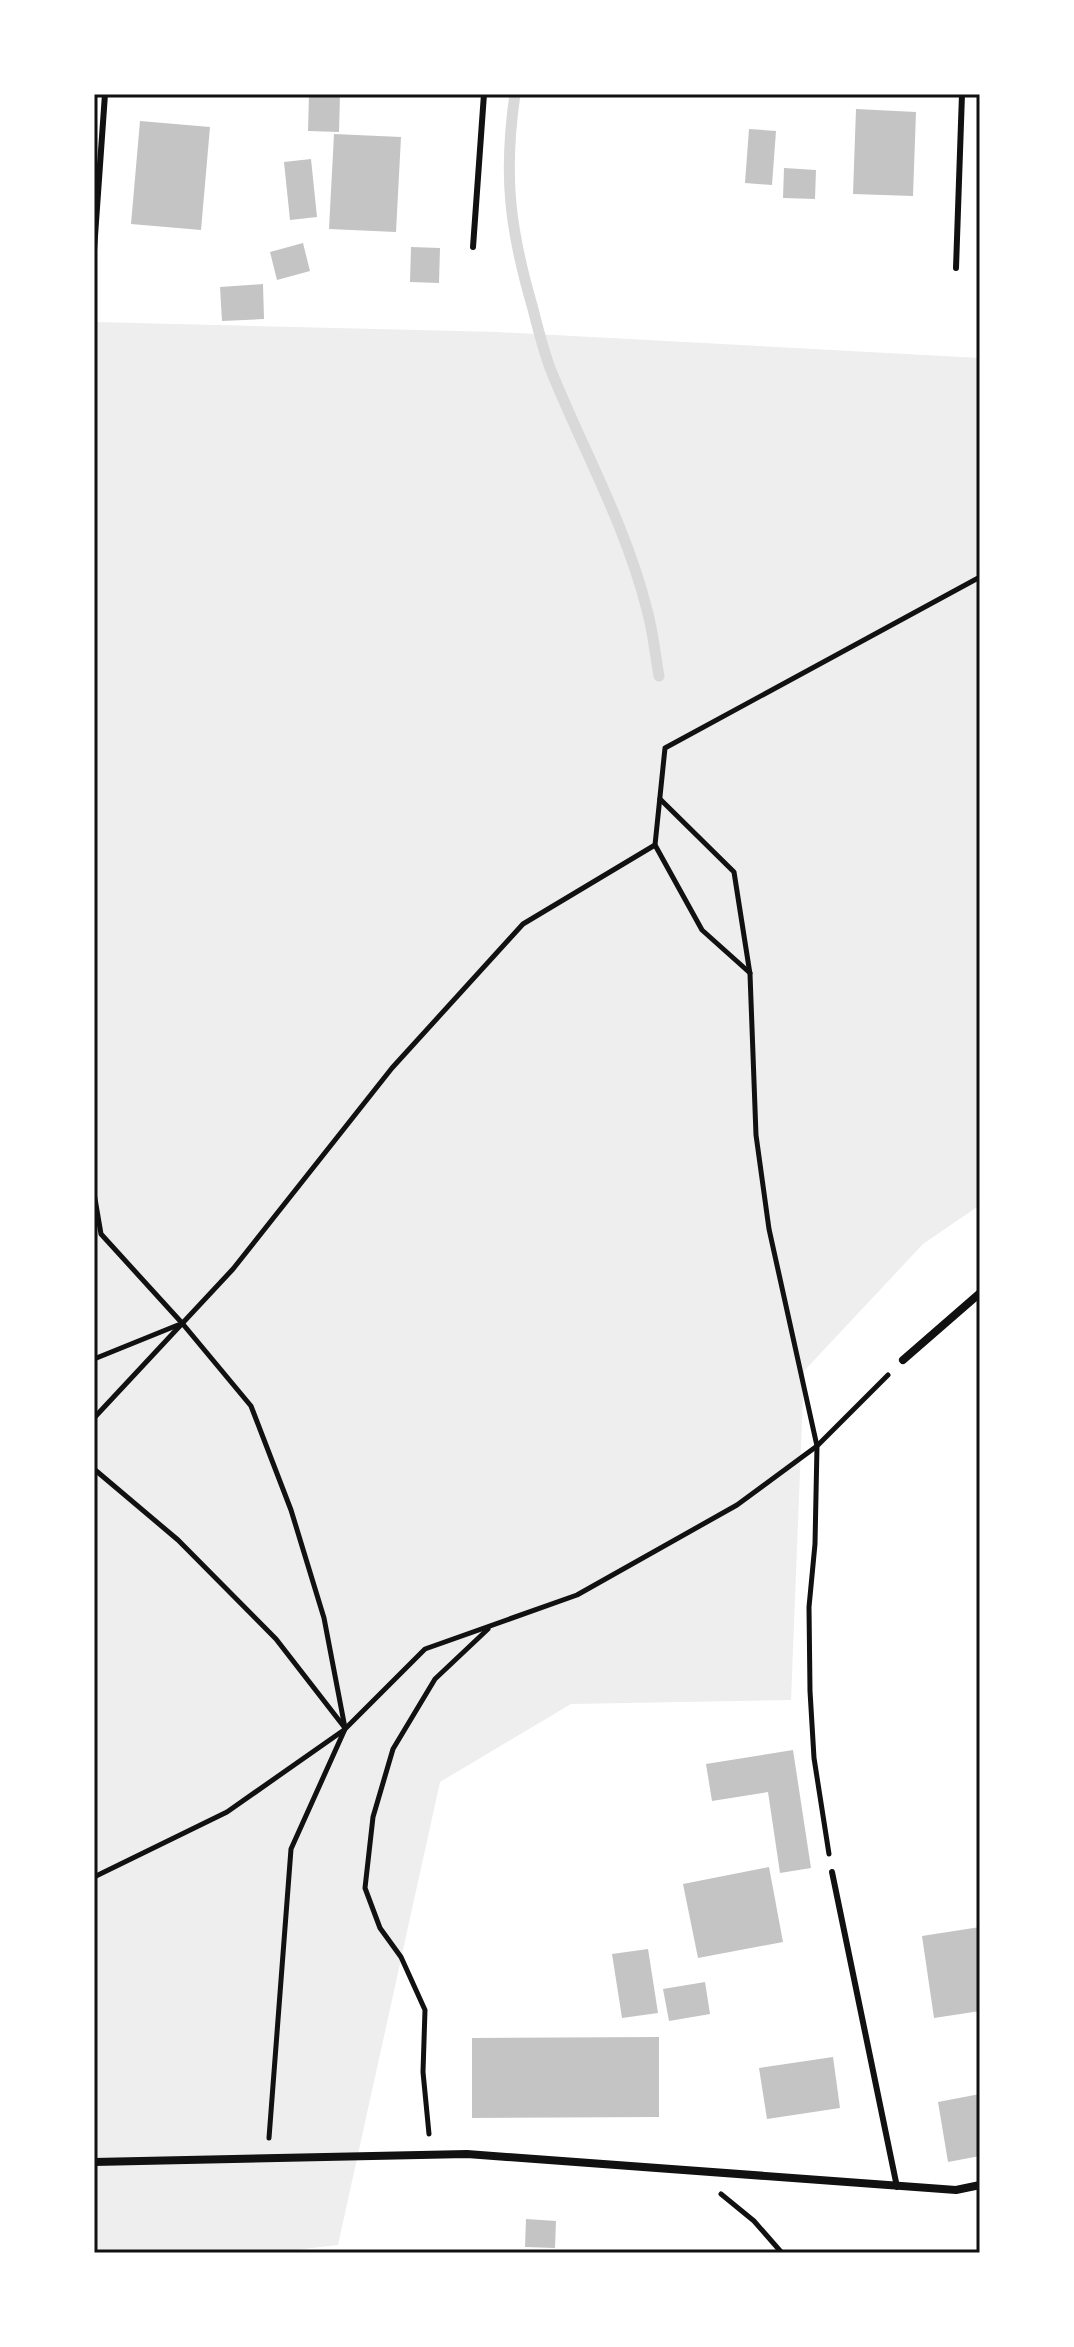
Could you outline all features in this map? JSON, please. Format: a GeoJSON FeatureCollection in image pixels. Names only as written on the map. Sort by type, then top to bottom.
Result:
{"type":"FeatureCollection","features":[{"type":"Feature","properties":{"kind":"street"},"geometry":{"type":"LineString","coordinates":[[903,1360],[980,1293]]}},
{"type":"Feature","properties":{"kind":"street"},"geometry":{"type":"LineString","coordinates":[[94,2162],[467,2154],[897,2187],[956,2190],[980,2185]]}},
{"type":"Feature","properties":{"kind":"lane"},"geometry":{"type":"LineString","coordinates":[[94,250],[105,94]]}},
{"type":"Feature","properties":{"kind":"lane"},"geometry":{"type":"LineString","coordinates":[[473,247],[484,94]]}},
{"type":"Feature","properties":{"kind":"lane"},"geometry":{"type":"LineString","coordinates":[[956,268],[962,94]]}},
{"type":"Feature","properties":{"kind":"lane"},"geometry":{"type":"LineString","coordinates":[[832,1872],[897,2187]]}},
{"type":"Feature","properties":{"kind":"path"},"geometry":{"type":"LineString","coordinates":[[750,974],[702,930],[655,845],[665,748],[980,577]]}},
{"type":"Feature","properties":{"kind":"path"},"geometry":{"type":"LineString","coordinates":[[660,799],[734,872],[750,974],[756,1135],[769,1229],[817,1446],[815,1544],[809,1607],[810,1691],[814,1758],[832,1872]]}},
{"type":"Feature","properties":{"kind":"path"},"geometry":{"type":"LineString","coordinates":[[94,1418],[233,1269],[392,1068],[523,924],[655,845]]}},
{"type":"Feature","properties":{"kind":"path"},"geometry":{"type":"LineString","coordinates":[[94,1193],[101,1234],[182,1323],[251,1406],[291,1510],[324,1618],[345,1729],[291,1849],[268,2159]]}},
{"type":"Feature","properties":{"kind":"path"},"geometry":{"type":"LineString","coordinates":[[94,1359],[182,1323]]}},
{"type":"Feature","properties":{"kind":"path"},"geometry":{"type":"LineString","coordinates":[[94,1877],[227,1812],[345,1729],[425,1649],[577,1595],[737,1505],[817,1446],[903,1360]]}},
{"type":"Feature","properties":{"kind":"path"},"geometry":{"type":"LineString","coordinates":[[94,1469],[178,1540],[276,1639],[345,1729]]}},
{"type":"Feature","properties":{"kind":"path"},"geometry":{"type":"LineString","coordinates":[[431,2155],[423,2072],[425,2010],[401,1957],[380,1928],[365,1888],[366,1873],[373,1817],[393,1749],[435,1679],[492,1626]]}},
{"type":"Feature","properties":{"kind":"path"},"geometry":{"type":"LineString","coordinates":[[693,2171],[754,2221],[782,2253]]}},
{"type":"Feature","properties":{"kind":"shaded area"},"geometry":{"type":"Polygon","coordinates":[[[94,322],[498,332],[980,358],[980,1205],[923,1244],[804,1371],[791,1700],[571,1704],[440,1782],[338,2245],[268,2253],[94,2253],[94,322]]]}},
{"type":"Feature","properties":{"kind":"building"},"geometry":{"type":"Polygon","coordinates":[[[309,94],[340,94],[339,132],[308,131],[309,94]]]}},
{"type":"Feature","properties":{"kind":"building"},"geometry":{"type":"Polygon","coordinates":[[[856,109],[916,112],[913,196],[853,194],[856,109]]]}},
{"type":"Feature","properties":{"kind":"building"},"geometry":{"type":"Polygon","coordinates":[[[140,121],[210,127],[201,230],[131,224],[140,121]]]}},
{"type":"Feature","properties":{"kind":"building"},"geometry":{"type":"Polygon","coordinates":[[[749,129],[776,131],[772,185],[745,183],[749,129]]]}},
{"type":"Feature","properties":{"kind":"building"},"geometry":{"type":"Polygon","coordinates":[[[334,134],[401,137],[396,232],[329,229],[334,134]]]}},
{"type":"Feature","properties":{"kind":"building"},"geometry":{"type":"Polygon","coordinates":[[[311,159],[317,217],[290,220],[284,162],[311,159]]]}},
{"type":"Feature","properties":{"kind":"building"},"geometry":{"type":"Polygon","coordinates":[[[784,168],[816,170],[815,199],[783,198],[784,168]]]}},
{"type":"Feature","properties":{"kind":"building"},"geometry":{"type":"Polygon","coordinates":[[[303,243],[310,271],[277,280],[270,252],[303,243]]]}},
{"type":"Feature","properties":{"kind":"building"},"geometry":{"type":"Polygon","coordinates":[[[411,247],[440,248],[439,283],[410,282],[411,247]]]}},
{"type":"Feature","properties":{"kind":"building"},"geometry":{"type":"Polygon","coordinates":[[[263,284],[264,319],[222,321],[220,287],[263,284]]]}},
{"type":"Feature","properties":{"kind":"building"},"geometry":{"type":"Polygon","coordinates":[[[793,1750],[811,1868],[780,1873],[768,1792],[712,1801],[706,1764],[793,1750]]]}},
{"type":"Feature","properties":{"kind":"building"},"geometry":{"type":"Polygon","coordinates":[[[769,1867],[783,1942],[698,1958],[683,1884],[769,1867]]]}},
{"type":"Feature","properties":{"kind":"building"},"geometry":{"type":"Polygon","coordinates":[[[980,1927],[980,2011],[934,2018],[922,1936],[980,1927]]]}},
{"type":"Feature","properties":{"kind":"building"},"geometry":{"type":"Polygon","coordinates":[[[648,1949],[658,2013],[622,2018],[612,1954],[648,1949]]]}},
{"type":"Feature","properties":{"kind":"building"},"geometry":{"type":"Polygon","coordinates":[[[705,1982],[710,2014],[669,2021],[663,1989],[705,1982]]]}},
{"type":"Feature","properties":{"kind":"building"},"geometry":{"type":"Polygon","coordinates":[[[659,2037],[659,2117],[472,2118],[472,2038],[659,2037]]]}},
{"type":"Feature","properties":{"kind":"building"},"geometry":{"type":"Polygon","coordinates":[[[833,2057],[840,2108],[767,2119],[759,2068],[833,2057]]]}},
{"type":"Feature","properties":{"kind":"building"},"geometry":{"type":"Polygon","coordinates":[[[980,2094],[980,2156],[948,2162],[938,2102],[980,2094]]]}},
{"type":"Feature","properties":{"kind":"building"},"geometry":{"type":"Polygon","coordinates":[[[526,2219],[556,2221],[555,2248],[525,2247],[526,2219]]]}},
{"type":"Feature","properties":{"kind":"waterway"},"geometry":{"type":"LineString","coordinates":[[515,94],[509,178],[514,228],[525,280],[550,368],[616,517],[638,578],[651,626],[659,676]]}}]}
